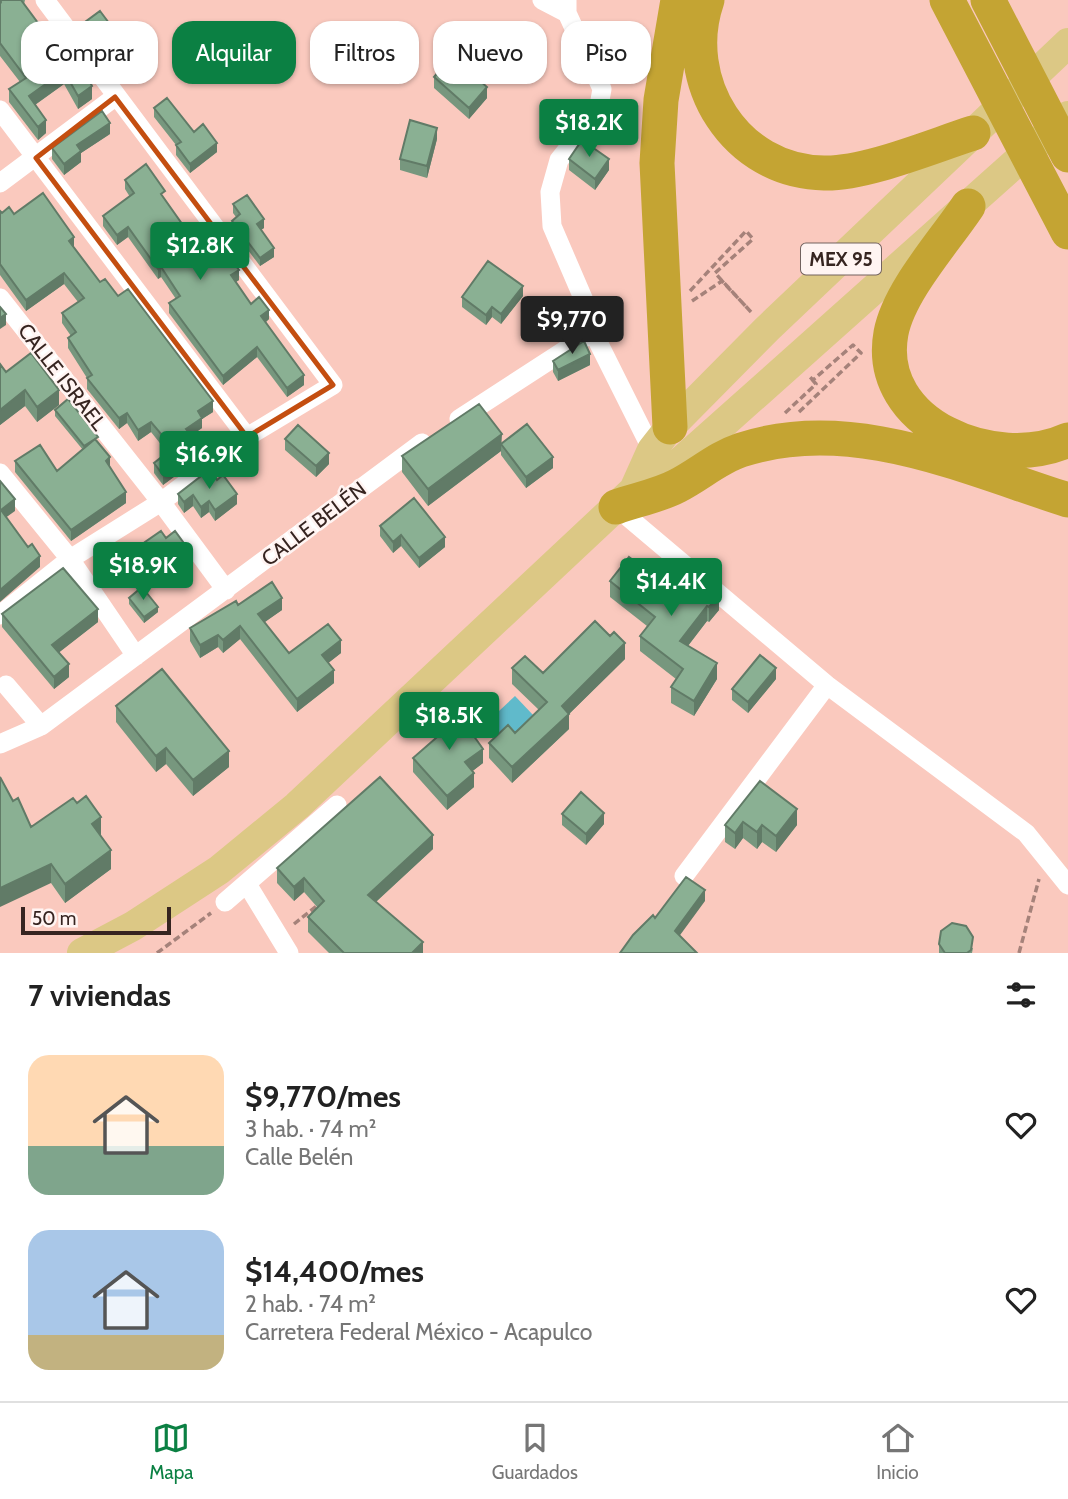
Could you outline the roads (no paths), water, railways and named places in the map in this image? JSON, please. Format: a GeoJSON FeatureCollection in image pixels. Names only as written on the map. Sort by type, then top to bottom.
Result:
{"type":"FeatureCollection","features":[{"type":"Feature","properties":{"kind":"highway"},"geometry":{"type":"LineString","coordinates":[[661,438],[657,163],[661,100],[678,0]]}},
{"type":"Feature","properties":{"kind":"highway"},"geometry":{"type":"LineString","coordinates":[[707,0],[700,22],[698,44],[704,84],[713,106],[738,138],[776,163],[800,171],[825,174],[849,171],[973,133]]}},
{"type":"Feature","properties":{"kind":"highway"},"geometry":{"type":"LineString","coordinates":[[947,1],[1068,232]]}},
{"type":"Feature","properties":{"kind":"highway"},"geometry":{"type":"LineString","coordinates":[[993,10],[1068,155]]}},
{"type":"Feature","properties":{"kind":"highway"},"geometry":{"type":"LineString","coordinates":[[968,206],[896,315],[889,349],[893,380],[918,416],[961,439],[1026,451],[1051,447],[1068,440]]}},
{"type":"Feature","properties":{"kind":"highway"},"geometry":{"type":"LineString","coordinates":[[625,498],[676,487],[708,466],[741,450],[784,440],[824,438],[892,446],[1068,500]]}},
{"type":"Feature","properties":{"kind":"main road","name":"MEX 95"},"geometry":{"type":"LineString","coordinates":[[625,498],[661,438],[767,329],[1068,43]]}},
{"type":"Feature","properties":{"kind":"main road","name":"MEX 95"},"geometry":{"type":"LineString","coordinates":[[82,953],[133,926],[219,870],[297,806],[625,498],[669,472],[1068,116]]}},
{"type":"Feature","properties":{"kind":"street"},"geometry":{"type":"LineString","coordinates":[[0,615],[69,559],[161,502],[247,437],[333,385],[45,0]]}},
{"type":"Feature","properties":{"kind":"street"},"geometry":{"type":"LineString","coordinates":[[542,0],[567,7],[603,89],[597,111],[559,160],[550,192],[552,226],[586,305],[593,332],[661,438]]}},
{"type":"Feature","properties":{"kind":"street"},"geometry":{"type":"LineString","coordinates":[[0,183],[115,97]]}},
{"type":"Feature","properties":{"kind":"street"},"geometry":{"type":"LineString","coordinates":[[0,110],[247,437]]}},
{"type":"Feature","properties":{"kind":"street","name":"CALLE ISRAEL"},"geometry":{"type":"LineString","coordinates":[[0,298],[161,502],[226,590]]}},
{"type":"Feature","properties":{"kind":"street","name":"CALLE BELÉN"},"geometry":{"type":"LineString","coordinates":[[0,744],[41,726],[420,444],[593,332]]}},
{"type":"Feature","properties":{"kind":"street"},"geometry":{"type":"LineString","coordinates":[[2,482],[69,559],[136,656]]}},
{"type":"Feature","properties":{"kind":"street"},"geometry":{"type":"LineString","coordinates":[[625,498],[827,685],[1026,833],[1068,885]]}},
{"type":"Feature","properties":{"kind":"street"},"geometry":{"type":"LineString","coordinates":[[6,685],[41,726]]}},
{"type":"Feature","properties":{"kind":"street"},"geometry":{"type":"LineString","coordinates":[[684,876],[827,685]]}},
{"type":"Feature","properties":{"kind":"street"},"geometry":{"type":"LineString","coordinates":[[225,902],[337,805]]}},
{"type":"Feature","properties":{"kind":"street"},"geometry":{"type":"LineString","coordinates":[[247,884],[284,945]]}},
{"type":"Feature","properties":{"kind":"water"},"geometry":{"type":"Polygon","coordinates":[[[515,696],[534,716],[503,744],[484,725],[515,696]]]}}]}
